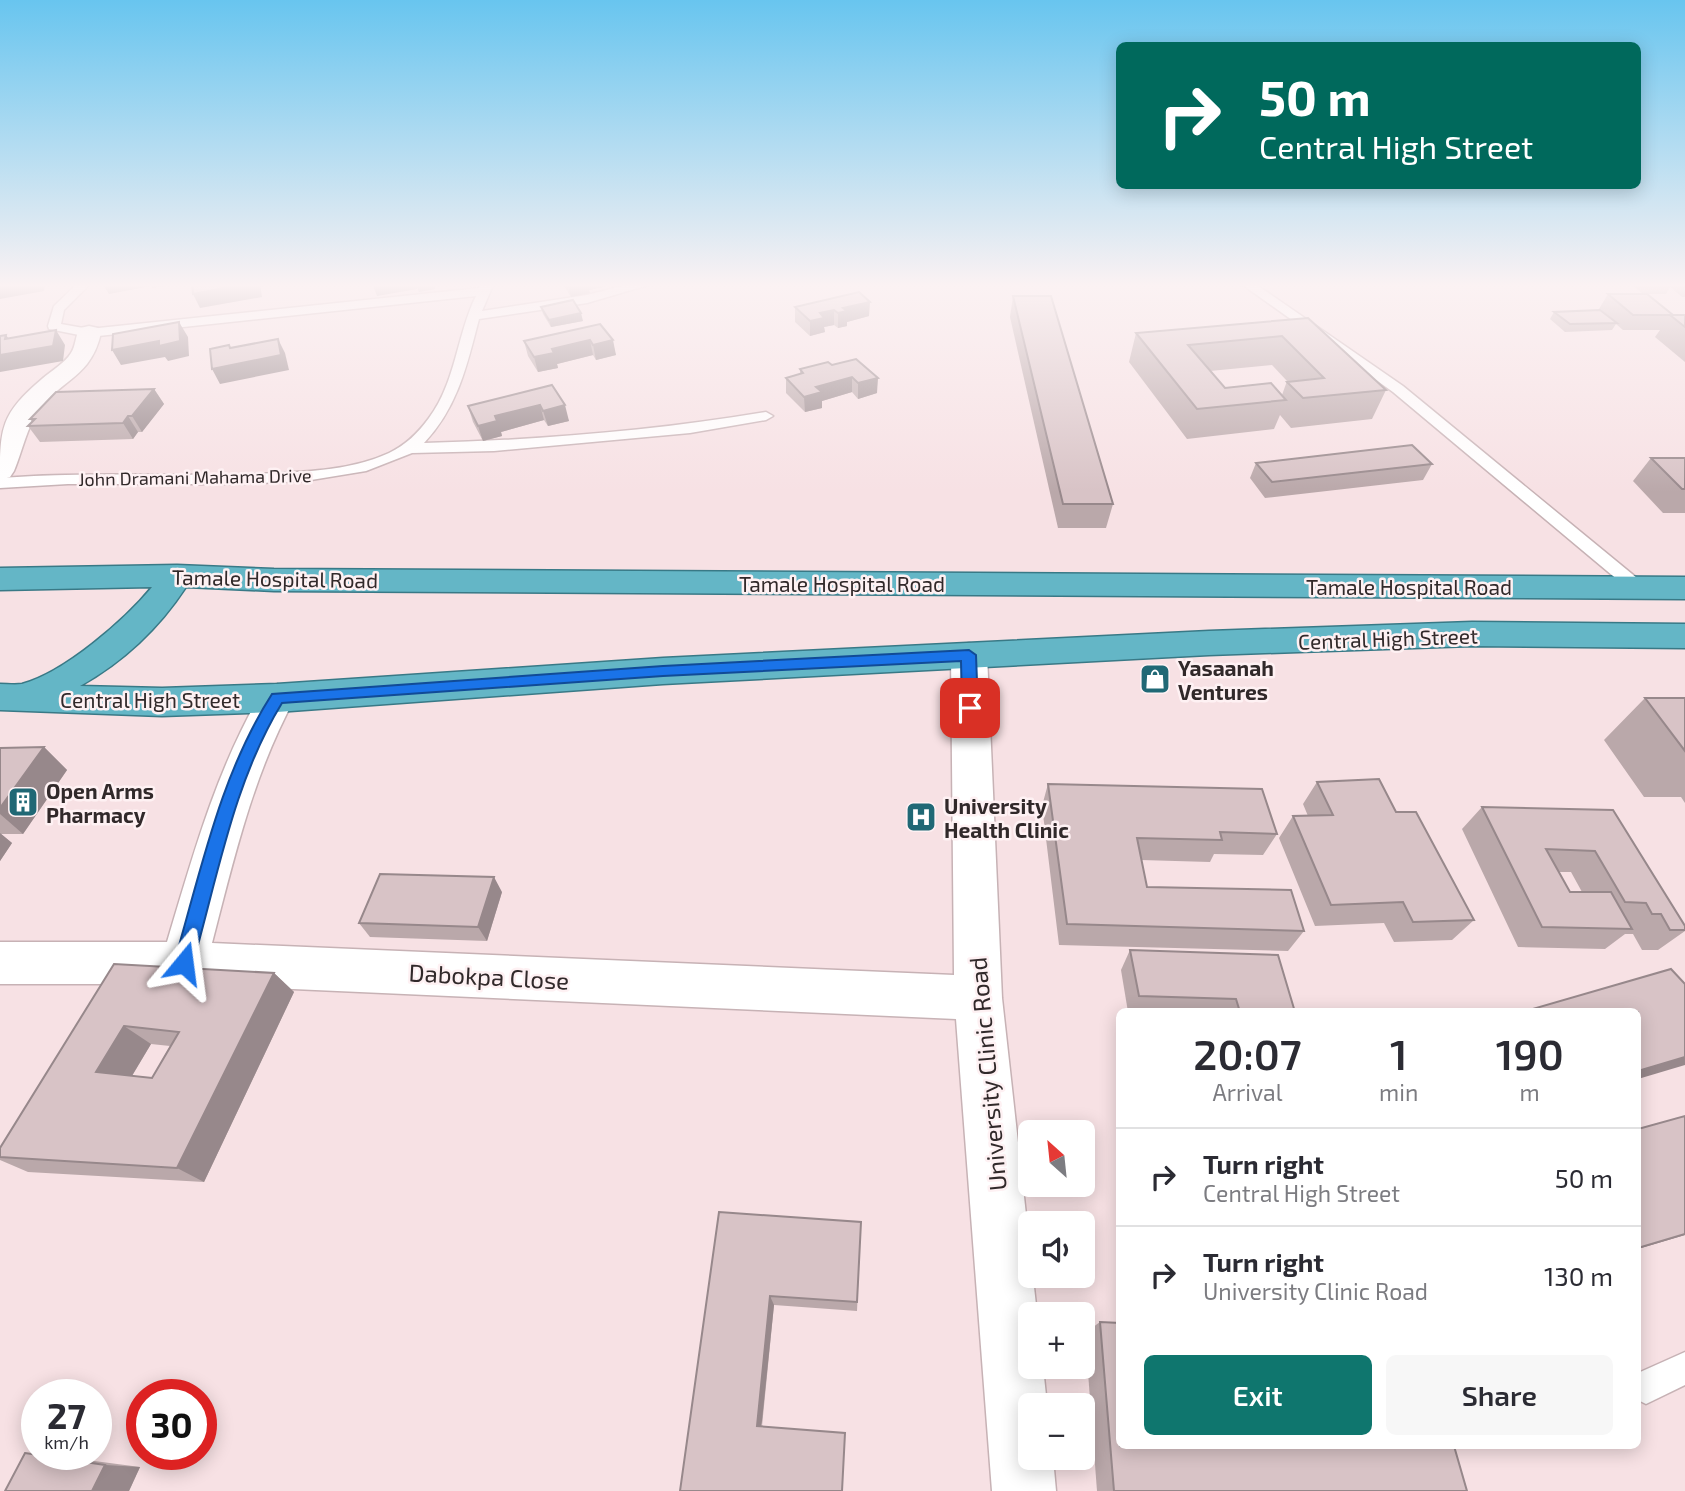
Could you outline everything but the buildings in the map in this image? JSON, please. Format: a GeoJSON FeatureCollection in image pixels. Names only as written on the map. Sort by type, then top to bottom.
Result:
{"type":"FeatureCollection","features":[{"type":"Feature","properties":{"kind":"highway","name":"Tamale Hospital Road"},"geometry":{"type":"LineString","coordinates":[[0,579],[177,576],[288,580],[1685,588]]}},
{"type":"Feature","properties":{"kind":"highway"},"geometry":{"type":"LineString","coordinates":[[11,698],[86,668],[118,643],[160,602],[177,576]]}},
{"type":"Feature","properties":{"kind":"highway","name":"Central High Street"},"geometry":{"type":"LineString","coordinates":[[11,698],[162,702],[277,698],[663,671],[969,655],[1458,635],[1685,636]]}},
{"type":"Feature","properties":{"kind":"street"},"geometry":{"type":"LineString","coordinates":[[0,471],[30,403],[84,353]]}},
{"type":"Feature","properties":{"kind":"street","name":"University Clinic Road"},"geometry":{"type":"LineString","coordinates":[[969,655],[978,998],[1024,1491]]}},
{"type":"Feature","properties":{"kind":"street"},"geometry":{"type":"LineString","coordinates":[[184,963],[238,772],[277,698]]}},
{"type":"Feature","properties":{"kind":"street","name":"Dabokpa Close"},"geometry":{"type":"LineString","coordinates":[[0,963],[184,963],[978,998]]}},
{"type":"Feature","properties":{"kind":"lane","name":"John Dramani Mahama Drive"},"geometry":{"type":"LineString","coordinates":[[0,483],[36,479],[203,481],[328,475],[379,461],[410,448],[437,419],[453,388],[462,353]]}},
{"type":"Feature","properties":{"kind":"lane"},"geometry":{"type":"LineString","coordinates":[[1346,353],[1398,389],[1637,587]]}},
{"type":"Feature","properties":{"kind":"lane"},"geometry":{"type":"LineString","coordinates":[[410,448],[494,446],[690,429],[766,416]]}},
{"type":"Feature","properties":{"kind":"lane"},"geometry":{"type":"LineString","coordinates":[[1646,1387],[1685,1368]]}},
{"type":"Feature","properties":{"kind":"place","name":"Yasaanah Ventures"},"geometry":{"type":"Point","coordinates":[1155,679]}},
{"type":"Feature","properties":{"kind":"place","name":"Open Arms Pharmacy"},"geometry":{"type":"Point","coordinates":[23,802]}},
{"type":"Feature","properties":{"kind":"place","name":"University Health Clinic"},"geometry":{"type":"Point","coordinates":[921,817]}},
{"type":"Feature","properties":{"kind":"route"},"geometry":{"type":"LineString","coordinates":[[184,963],[238,772],[277,698],[663,671],[969,655],[970,708]]}}]}
